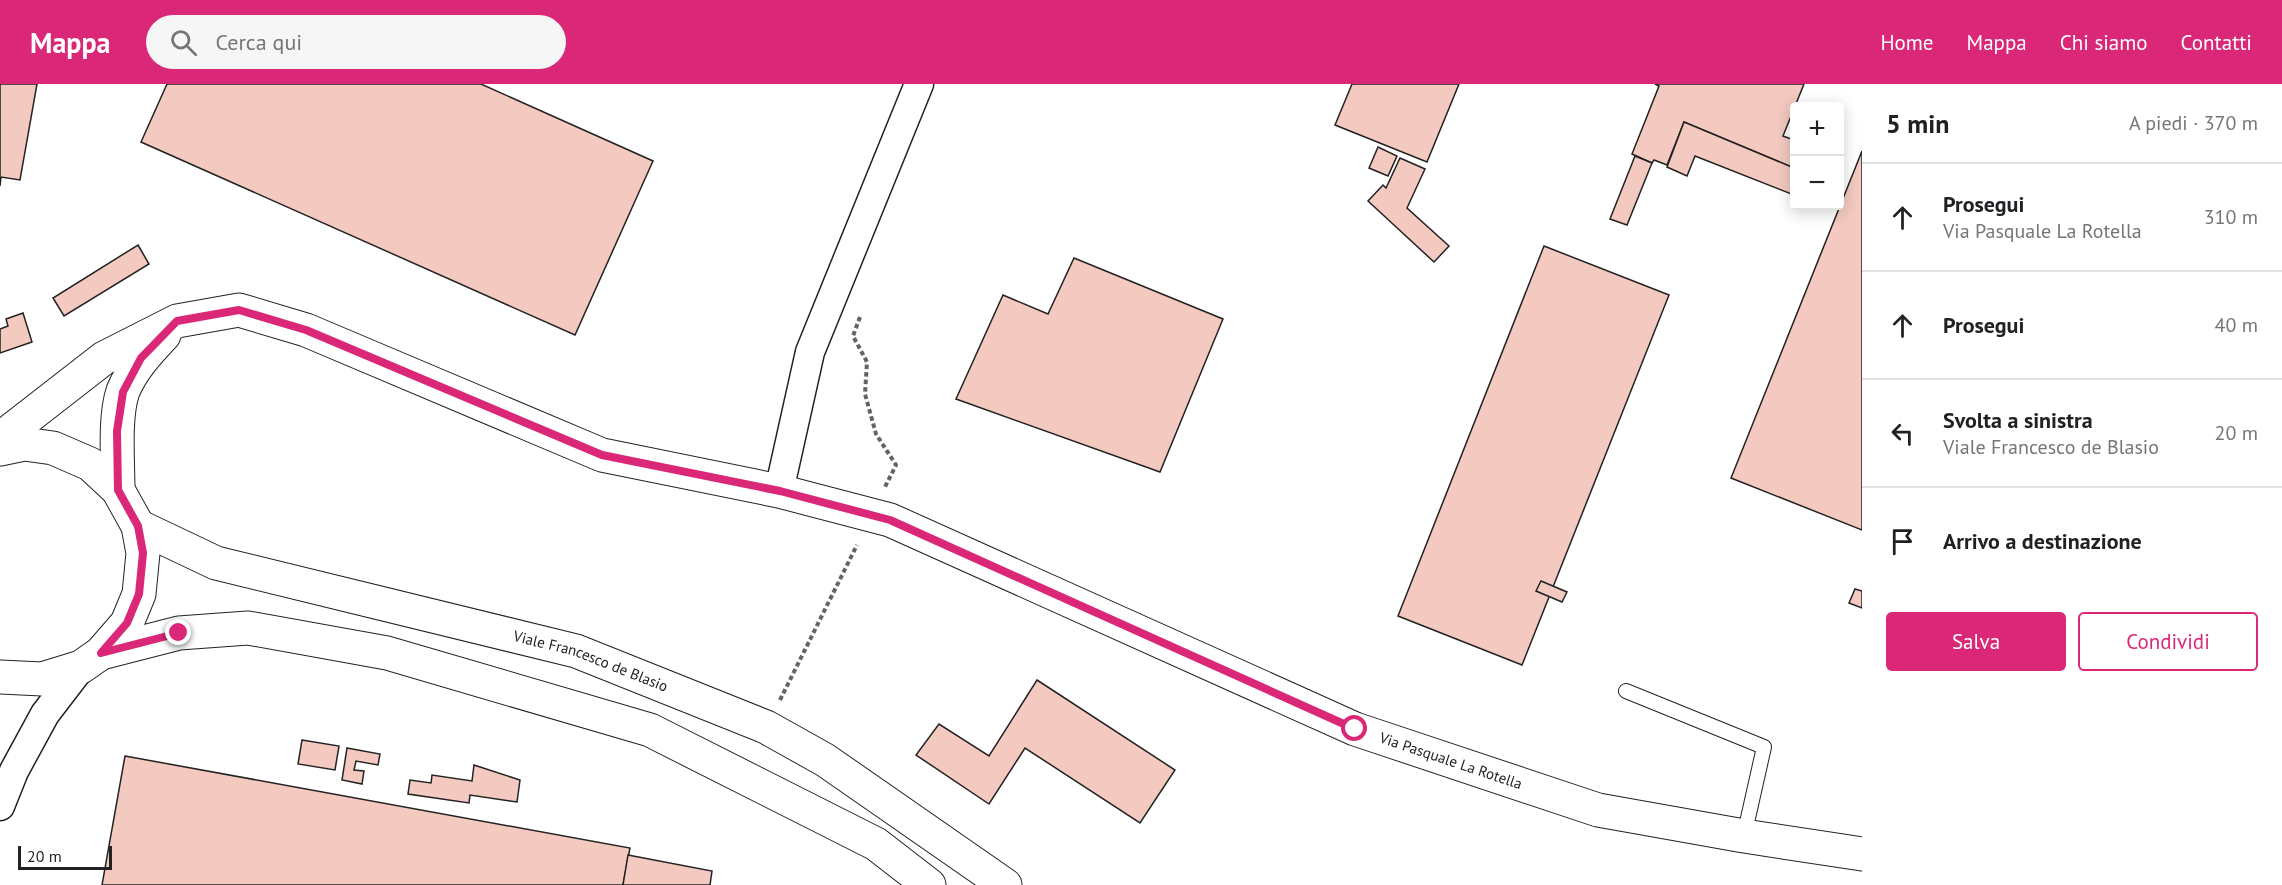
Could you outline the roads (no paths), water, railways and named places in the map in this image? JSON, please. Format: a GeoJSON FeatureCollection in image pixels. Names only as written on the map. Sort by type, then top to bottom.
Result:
{"type":"FeatureCollection","features":[{"type":"Feature","properties":{"kind":"street"},"geometry":{"type":"LineString","coordinates":[[780,491],[810,352],[919,84]]}},
{"type":"Feature","properties":{"kind":"street","name":"Via Pasquale La Rotella"},"geometry":{"type":"LineString","coordinates":[[0,440],[104,358],[177,321],[239,310],[306,330],[602,455],[780,491],[890,520],[1355,729],[1598,810],[1862,854]]}},
{"type":"Feature","properties":{"kind":"street"},"geometry":{"type":"LineString","coordinates":[[118,490],[117,431],[123,392],[141,358],[177,321]]}},
{"type":"Feature","properties":{"kind":"street"},"geometry":{"type":"LineString","coordinates":[[0,449],[24,444],[53,448],[90,464],[118,490],[138,526],[143,553],[139,594],[127,623],[91,660],[45,714],[14,771],[0,806]]}},
{"type":"Feature","properties":{"kind":"street","name":"Viale Francesco de Blasio"},"geometry":{"type":"LineString","coordinates":[[138,526],[216,563],[576,651],[766,727],[825,760],[1005,885]]}},
{"type":"Feature","properties":{"kind":"street"},"geometry":{"type":"LineString","coordinates":[[0,677],[42,679],[91,660],[179,633],[248,628],[387,653],[650,730],[876,844],[928,885]]}},
{"type":"Feature","properties":{"kind":"lane"},"geometry":{"type":"LineString","coordinates":[[1626,691],[1764,747],[1744,836]]}}]}
